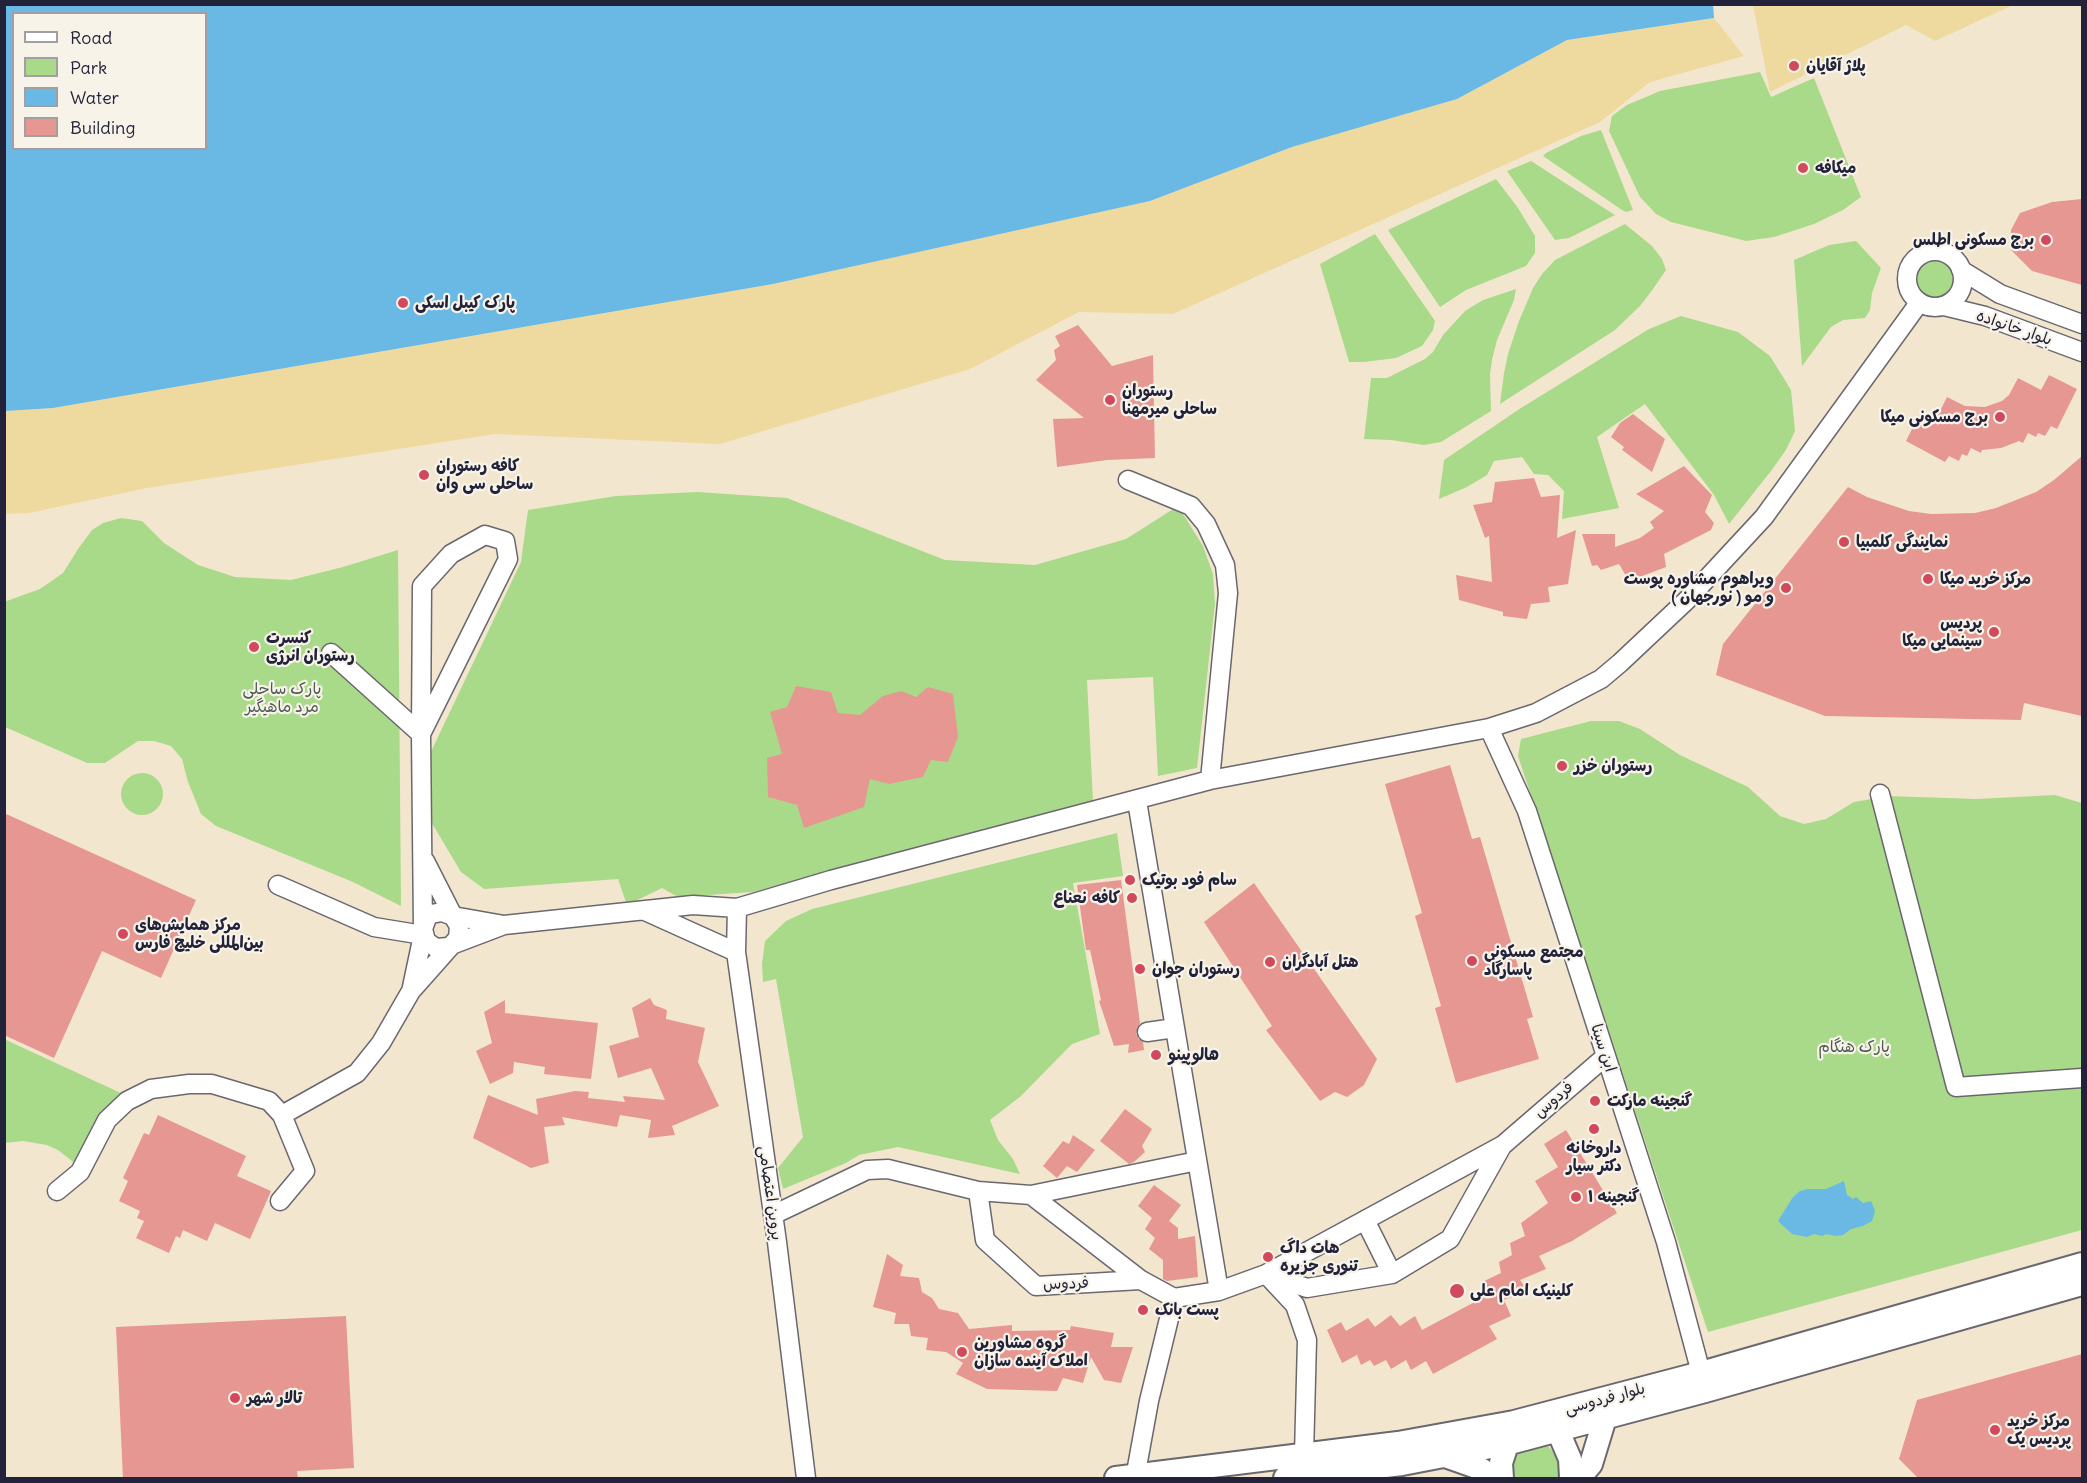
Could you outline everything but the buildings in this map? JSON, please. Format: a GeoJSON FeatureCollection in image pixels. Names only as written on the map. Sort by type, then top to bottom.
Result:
{"type":"FeatureCollection","features":[{"type":"Feature","properties":{"kind":"main road","name":"بلوار فردوسی"},"geometry":{"type":"LineString","coordinates":[[1285,1479],[1402,1464],[1506,1444],[1558,1431],[1605,1418],[1703,1382],[2082,1264]]}},
{"type":"Feature","properties":{"kind":"main road","name":"بلوار فردوسی"},"geometry":{"type":"LineString","coordinates":[[1129,1478],[1398,1443],[1514,1422],[1703,1382],[2082,1284]]}},
{"type":"Feature","properties":{"kind":"main road"},"geometry":{"type":"LineString","coordinates":[[1538,1417],[1558,1431],[1570,1460],[1571,1479]]}},
{"type":"Feature","properties":{"kind":"main road"},"geometry":{"type":"LineString","coordinates":[[1579,1479],[1591,1464],[1605,1418]]}},
{"type":"Feature","properties":{"kind":"main road"},"geometry":{"type":"LineString","coordinates":[[1502,1479],[1501,1463],[1514,1422]]}},
{"type":"Feature","properties":{"kind":"main road"},"geometry":{"type":"LineString","coordinates":[[1445,1456],[1479,1468],[1494,1479]]}},
{"type":"Feature","properties":{"kind":"street"},"geometry":{"type":"LineString","coordinates":[[1938,251],[1954,259],[1961,270],[1963,278],[1958,295],[1944,306],[1927,306],[1919,303],[1910,293],[1907,285],[1907,276],[1914,260],[1929,252],[1938,251]]}},
{"type":"Feature","properties":{"kind":"street","name":"بلوار خانواده"},"geometry":{"type":"LineString","coordinates":[[1961,270],[2000,294],[2082,324]]}},
{"type":"Feature","properties":{"kind":"street"},"geometry":{"type":"LineString","coordinates":[[420,734],[508,559],[505,541],[485,535],[451,554],[422,586],[420,734],[423,932],[426,941],[436,948],[451,945],[504,925],[693,905],[737,908],[831,880],[1210,780],[1489,728],[1536,713],[1601,679],[1687,600],[1764,517],[1919,303]]}},
{"type":"Feature","properties":{"kind":"street","name":"بلوار خانواده"},"geometry":{"type":"LineString","coordinates":[[1944,306],[1985,316],[2082,352]]}},
{"type":"Feature","properties":{"kind":"street"},"geometry":{"type":"LineString","coordinates":[[1128,480],[1191,506],[1206,524],[1225,565],[1228,593],[1210,780]]}},
{"type":"Feature","properties":{"kind":"street"},"geometry":{"type":"LineString","coordinates":[[331,653],[420,734]]}},
{"type":"Feature","properties":{"kind":"street","name":"ابن سینا"},"geometry":{"type":"LineString","coordinates":[[1489,728],[1527,811],[1666,1242],[1703,1382]]}},
{"type":"Feature","properties":{"kind":"street"},"geometry":{"type":"LineString","coordinates":[[1880,794],[1956,1087],[2082,1078]]}},
{"type":"Feature","properties":{"kind":"street"},"geometry":{"type":"LineString","coordinates":[[1137,801],[1219,1290]]}},
{"type":"Feature","properties":{"kind":"street"},"geometry":{"type":"LineString","coordinates":[[282,1115],[357,1073],[381,1043],[411,991],[451,945],[459,932],[459,926],[423,856]]}},
{"type":"Feature","properties":{"kind":"street"},"geometry":{"type":"LineString","coordinates":[[278,885],[374,927],[423,932]]}},
{"type":"Feature","properties":{"kind":"street","name":"پروین اعتصامی"},"geometry":{"type":"LineString","coordinates":[[737,908],[736,952],[773,1215],[806,1479]]}},
{"type":"Feature","properties":{"kind":"street"},"geometry":{"type":"LineString","coordinates":[[643,910],[736,952]]}},
{"type":"Feature","properties":{"kind":"street"},"geometry":{"type":"LineString","coordinates":[[411,991],[427,918],[437,912],[448,913],[453,916],[504,925]]}},
{"type":"Feature","properties":{"kind":"street"},"geometry":{"type":"LineString","coordinates":[[1148,1032],[1175,1028]]}},
{"type":"Feature","properties":{"kind":"street","name":"فردوس"},"geometry":{"type":"LineString","coordinates":[[1174,1298],[1219,1290],[1266,1274],[1503,1145],[1606,1056]]}},
{"type":"Feature","properties":{"kind":"street"},"geometry":{"type":"LineString","coordinates":[[57,1191],[80,1172],[107,1120],[127,1101],[151,1089],[189,1084],[212,1084],[269,1101],[282,1115],[305,1171],[280,1201]]}},
{"type":"Feature","properties":{"kind":"street","name":"فردوس"},"geometry":{"type":"LineString","coordinates":[[1266,1274],[1307,1288],[1392,1274],[1450,1239],[1503,1145]]}},
{"type":"Feature","properties":{"kind":"street"},"geometry":{"type":"LineString","coordinates":[[773,1215],[867,1170],[888,1169],[978,1191],[1030,1195],[1197,1161]]}},
{"type":"Feature","properties":{"kind":"street","name":"فردوس"},"geometry":{"type":"LineString","coordinates":[[978,1191],[985,1240],[1036,1286],[1142,1280]]}},
{"type":"Feature","properties":{"kind":"street"},"geometry":{"type":"LineString","coordinates":[[1030,1195],[1142,1280],[1174,1298],[1129,1478]]}},
{"type":"Feature","properties":{"kind":"street"},"geometry":{"type":"LineString","coordinates":[[1365,1220],[1392,1274]]}},
{"type":"Feature","properties":{"kind":"street"},"geometry":{"type":"LineString","coordinates":[[1266,1274],[1295,1305],[1307,1340],[1304,1455]]}},
{"type":"Feature","properties":{"kind":"green space"},"geometry":{"type":"Polygon","coordinates":[[[1760,72],[1771,97],[1814,78],[1861,197],[1843,210],[1814,224],[1774,237],[1746,241],[1671,222],[1656,214],[1640,197],[1609,131],[1612,116],[1627,105],[1660,91],[1760,72]]]}},
{"type":"Feature","properties":{"kind":"green space"},"geometry":{"type":"Polygon","coordinates":[[[1601,130],[1633,210],[1626,212],[1622,210],[1543,156],[1581,136],[1601,130]]]}},
{"type":"Feature","properties":{"kind":"green space"},"geometry":{"type":"Polygon","coordinates":[[[1531,161],[1615,215],[1569,238],[1555,240],[1507,171],[1531,161]]]}},
{"type":"Feature","properties":{"kind":"green space"},"geometry":{"type":"Polygon","coordinates":[[[1496,179],[1535,236],[1535,253],[1526,266],[1466,290],[1440,307],[1388,230],[1496,179]]]}},
{"type":"Feature","properties":{"kind":"green space"},"geometry":{"type":"Polygon","coordinates":[[[1625,224],[1652,246],[1662,259],[1666,270],[1653,289],[1640,306],[1615,330],[1500,404],[1508,354],[1533,288],[1542,274],[1555,260],[1625,224]]]}},
{"type":"Feature","properties":{"kind":"green space"},"geometry":{"type":"Polygon","coordinates":[[[1375,234],[1435,321],[1433,330],[1422,346],[1396,358],[1349,362],[1320,264],[1375,234]]]}},
{"type":"Feature","properties":{"kind":"green space"},"geometry":{"type":"Polygon","coordinates":[[[1856,241],[1881,268],[1872,293],[1870,310],[1865,318],[1843,320],[1831,327],[1802,366],[1794,260],[1829,245],[1856,241]]]}},
{"type":"Feature","properties":{"kind":"green space"},"geometry":{"type":"Polygon","coordinates":[[[1936,260],[1944,261],[1950,266],[1955,272],[1955,288],[1950,294],[1944,299],[1936,300],[1928,299],[1922,294],[1917,288],[1916,280],[1917,272],[1922,266],[1928,261],[1936,260]]]}},
{"type":"Feature","properties":{"kind":"green space"},"geometry":{"type":"Polygon","coordinates":[[[1516,289],[1492,360],[1491,411],[1441,442],[1424,445],[1364,439],[1371,378],[1387,378],[1425,359],[1465,311],[1483,300],[1516,289]]]}},
{"type":"Feature","properties":{"kind":"green space"},"geometry":{"type":"Polygon","coordinates":[[[1681,316],[1738,332],[1770,356],[1791,390],[1795,431],[1786,450],[1729,524],[1714,495],[1645,404],[1597,437],[1619,508],[1562,519],[1564,491],[1548,475],[1534,474],[1522,457],[1494,461],[1487,475],[1439,499],[1444,460],[1521,408],[1649,329],[1681,316]]]}},
{"type":"Feature","properties":{"kind":"green space"},"geometry":{"type":"Polygon","coordinates":[[[697,492],[787,498],[945,560],[1035,565],[1126,539],[1178,506],[1203,546],[1213,574],[1215,604],[1197,768],[1158,776],[1153,677],[1087,680],[1093,802],[753,892],[678,897],[662,888],[627,905],[618,879],[484,889],[461,872],[427,815],[428,758],[521,562],[528,510],[616,496],[697,492]]]}},
{"type":"Feature","properties":{"kind":"green space","name":"پارک ساحلی مرد ماهیگیر"},"geometry":{"type":"Polygon","coordinates":[[[121,518],[142,521],[164,543],[198,565],[235,577],[291,580],[398,550],[401,906],[353,882],[216,826],[201,814],[188,782],[182,759],[171,746],[154,741],[138,741],[105,763],[87,763],[5,727],[4,602],[40,589],[63,573],[92,530],[103,523],[121,518]]]}},
{"type":"Feature","properties":{"kind":"green space","name":"پارک هنگام"},"geometry":{"type":"Polygon","coordinates":[[[1591,721],[1619,721],[1640,729],[1680,755],[1748,787],[1780,816],[1804,824],[1826,819],[1854,802],[1888,796],[1976,799],[2055,795],[2082,803],[2082,1230],[1708,1332],[1518,756],[1521,739],[1591,721]]]}},
{"type":"Feature","properties":{"kind":"green space"},"geometry":{"type":"Polygon","coordinates":[[[142,773],[157,779],[163,794],[157,809],[142,815],[127,809],[121,794],[127,779],[142,773]]]}},
{"type":"Feature","properties":{"kind":"green space"},"geometry":{"type":"Polygon","coordinates":[[[1117,833],[1123,876],[1073,883],[1100,1034],[1072,1044],[1021,1096],[990,1120],[998,1140],[1013,1159],[1020,1174],[898,1147],[859,1155],[846,1163],[783,1189],[778,1168],[803,1137],[776,979],[763,982],[762,964],[765,941],[786,921],[812,909],[1117,833]]]}},
{"type":"Feature","properties":{"kind":"green space"},"geometry":{"type":"Polygon","coordinates":[[[4,1039],[123,1094],[77,1165],[58,1150],[47,1145],[23,1141],[5,1143],[4,1039]]]}},
{"type":"Feature","properties":{"kind":"green space"},"geometry":{"type":"Polygon","coordinates":[[[1548,1446],[1559,1458],[1560,1475],[1558,1478],[1514,1478],[1513,1457],[1518,1451],[1548,1446]]]}},
{"type":"Feature","properties":{"kind":"sand","name":"پلاژ آقایان"},"geometry":{"type":"Polygon","coordinates":[[[1753,4],[2013,5],[1935,41],[1906,25],[1770,92],[1753,4]]]}},
{"type":"Feature","properties":{"kind":"sand"},"geometry":{"type":"Polygon","coordinates":[[[1714,18],[1744,56],[1650,82],[1600,122],[1173,314],[1079,312],[970,369],[720,444],[495,434],[147,488],[29,513],[5,514],[5,411],[53,408],[773,284],[1150,201],[1292,147],[1457,99],[1567,40],[1714,18]]]}},
{"type":"Feature","properties":{"kind":"water"},"geometry":{"type":"Polygon","coordinates":[[[5,4],[1713,4],[1714,18],[1567,40],[1457,99],[1292,147],[1150,201],[773,284],[53,408],[5,411],[5,4]]]}},
{"type":"Feature","properties":{"kind":"water"},"geometry":{"type":"Polygon","coordinates":[[[1844,1181],[1847,1195],[1853,1199],[1856,1197],[1863,1203],[1871,1201],[1875,1211],[1872,1221],[1851,1229],[1843,1235],[1814,1234],[1807,1237],[1792,1234],[1778,1221],[1793,1197],[1800,1191],[1826,1189],[1844,1181]]]}},
{"type":"Feature","properties":{"kind":"place","name":"پلاژ آقایان"},"geometry":{"type":"Point","coordinates":[1794,66]}},
{"type":"Feature","properties":{"kind":"place","name":"میکافه"},"geometry":{"type":"Point","coordinates":[1803,168]}},
{"type":"Feature","properties":{"kind":"place","name":"برج مسکونی اطلس"},"geometry":{"type":"Point","coordinates":[2046,240]}},
{"type":"Feature","properties":{"kind":"place","name":"پارک کیبل اسکی"},"geometry":{"type":"Point","coordinates":[403,303]}},
{"type":"Feature","properties":{"kind":"place","name":"رستوران ساحلی میرمهنا"},"geometry":{"type":"Point","coordinates":[1110,400]}},
{"type":"Feature","properties":{"kind":"place","name":"برج مسکونی میکا"},"geometry":{"type":"Point","coordinates":[2000,417]}},
{"type":"Feature","properties":{"kind":"place","name":"کافه رستوران ساحلی سی وان"},"geometry":{"type":"Point","coordinates":[424,475]}},
{"type":"Feature","properties":{"kind":"place","name":"نمایندگی کلمبیا"},"geometry":{"type":"Point","coordinates":[1844,542]}},
{"type":"Feature","properties":{"kind":"place","name":"مرکز خرید میکا"},"geometry":{"type":"Point","coordinates":[1928,579]}},
{"type":"Feature","properties":{"kind":"place","name":"ویراهوم مشاوره پوست و مو ( نورجهان )"},"geometry":{"type":"Point","coordinates":[1786,588]}},
{"type":"Feature","properties":{"kind":"place","name":"پردیس سینمایی میکا"},"geometry":{"type":"Point","coordinates":[1994,632]}},
{"type":"Feature","properties":{"kind":"place","name":"کنسرت رستوران انرژی"},"geometry":{"type":"Point","coordinates":[254,647]}},
{"type":"Feature","properties":{"kind":"place","name":"رستوران خزر"},"geometry":{"type":"Point","coordinates":[1562,766]}},
{"type":"Feature","properties":{"kind":"place","name":"سام فود بوتیک"},"geometry":{"type":"Point","coordinates":[1130,880]}},
{"type":"Feature","properties":{"kind":"place","name":"كافه نعناع"},"geometry":{"type":"Point","coordinates":[1132,898]}},
{"type":"Feature","properties":{"kind":"place","name":"مرکز همایش‌های بین‌المللی خلیج فارس"},"geometry":{"type":"Point","coordinates":[123,934]}},
{"type":"Feature","properties":{"kind":"place","name":"مجتمع مسکونی پاسارگاد"},"geometry":{"type":"Point","coordinates":[1472,961]}},
{"type":"Feature","properties":{"kind":"place","name":"هتل آبادگران"},"geometry":{"type":"Point","coordinates":[1270,962]}},
{"type":"Feature","properties":{"kind":"place","name":"رستوران جوان"},"geometry":{"type":"Point","coordinates":[1140,969]}},
{"type":"Feature","properties":{"kind":"place","name":"هالوپینو"},"geometry":{"type":"Point","coordinates":[1156,1055]}},
{"type":"Feature","properties":{"kind":"place","name":"گنجینه مارکت"},"geometry":{"type":"Point","coordinates":[1595,1101]}},
{"type":"Feature","properties":{"kind":"place","name":"داروخانه دکتر سیار"},"geometry":{"type":"Point","coordinates":[1594,1129]}},
{"type":"Feature","properties":{"kind":"place","name":"گنجینه ۱"},"geometry":{"type":"Point","coordinates":[1576,1197]}},
{"type":"Feature","properties":{"kind":"place","name":"هات داگ تنورى جزيره"},"geometry":{"type":"Point","coordinates":[1268,1257]}},
{"type":"Feature","properties":{"kind":"place","name":"کلینیک امام علی"},"geometry":{"type":"Point","coordinates":[1457,1291]}},
{"type":"Feature","properties":{"kind":"place","name":"پست بانک"},"geometry":{"type":"Point","coordinates":[1143,1310]}},
{"type":"Feature","properties":{"kind":"place","name":"گروه مشاورین املاک آینده سازان"},"geometry":{"type":"Point","coordinates":[962,1352]}},
{"type":"Feature","properties":{"kind":"place","name":"تالار شهر"},"geometry":{"type":"Point","coordinates":[235,1398]}},
{"type":"Feature","properties":{"kind":"place","name":"مرکز خرید پردیس یک"},"geometry":{"type":"Point","coordinates":[1995,1430]}}]}
